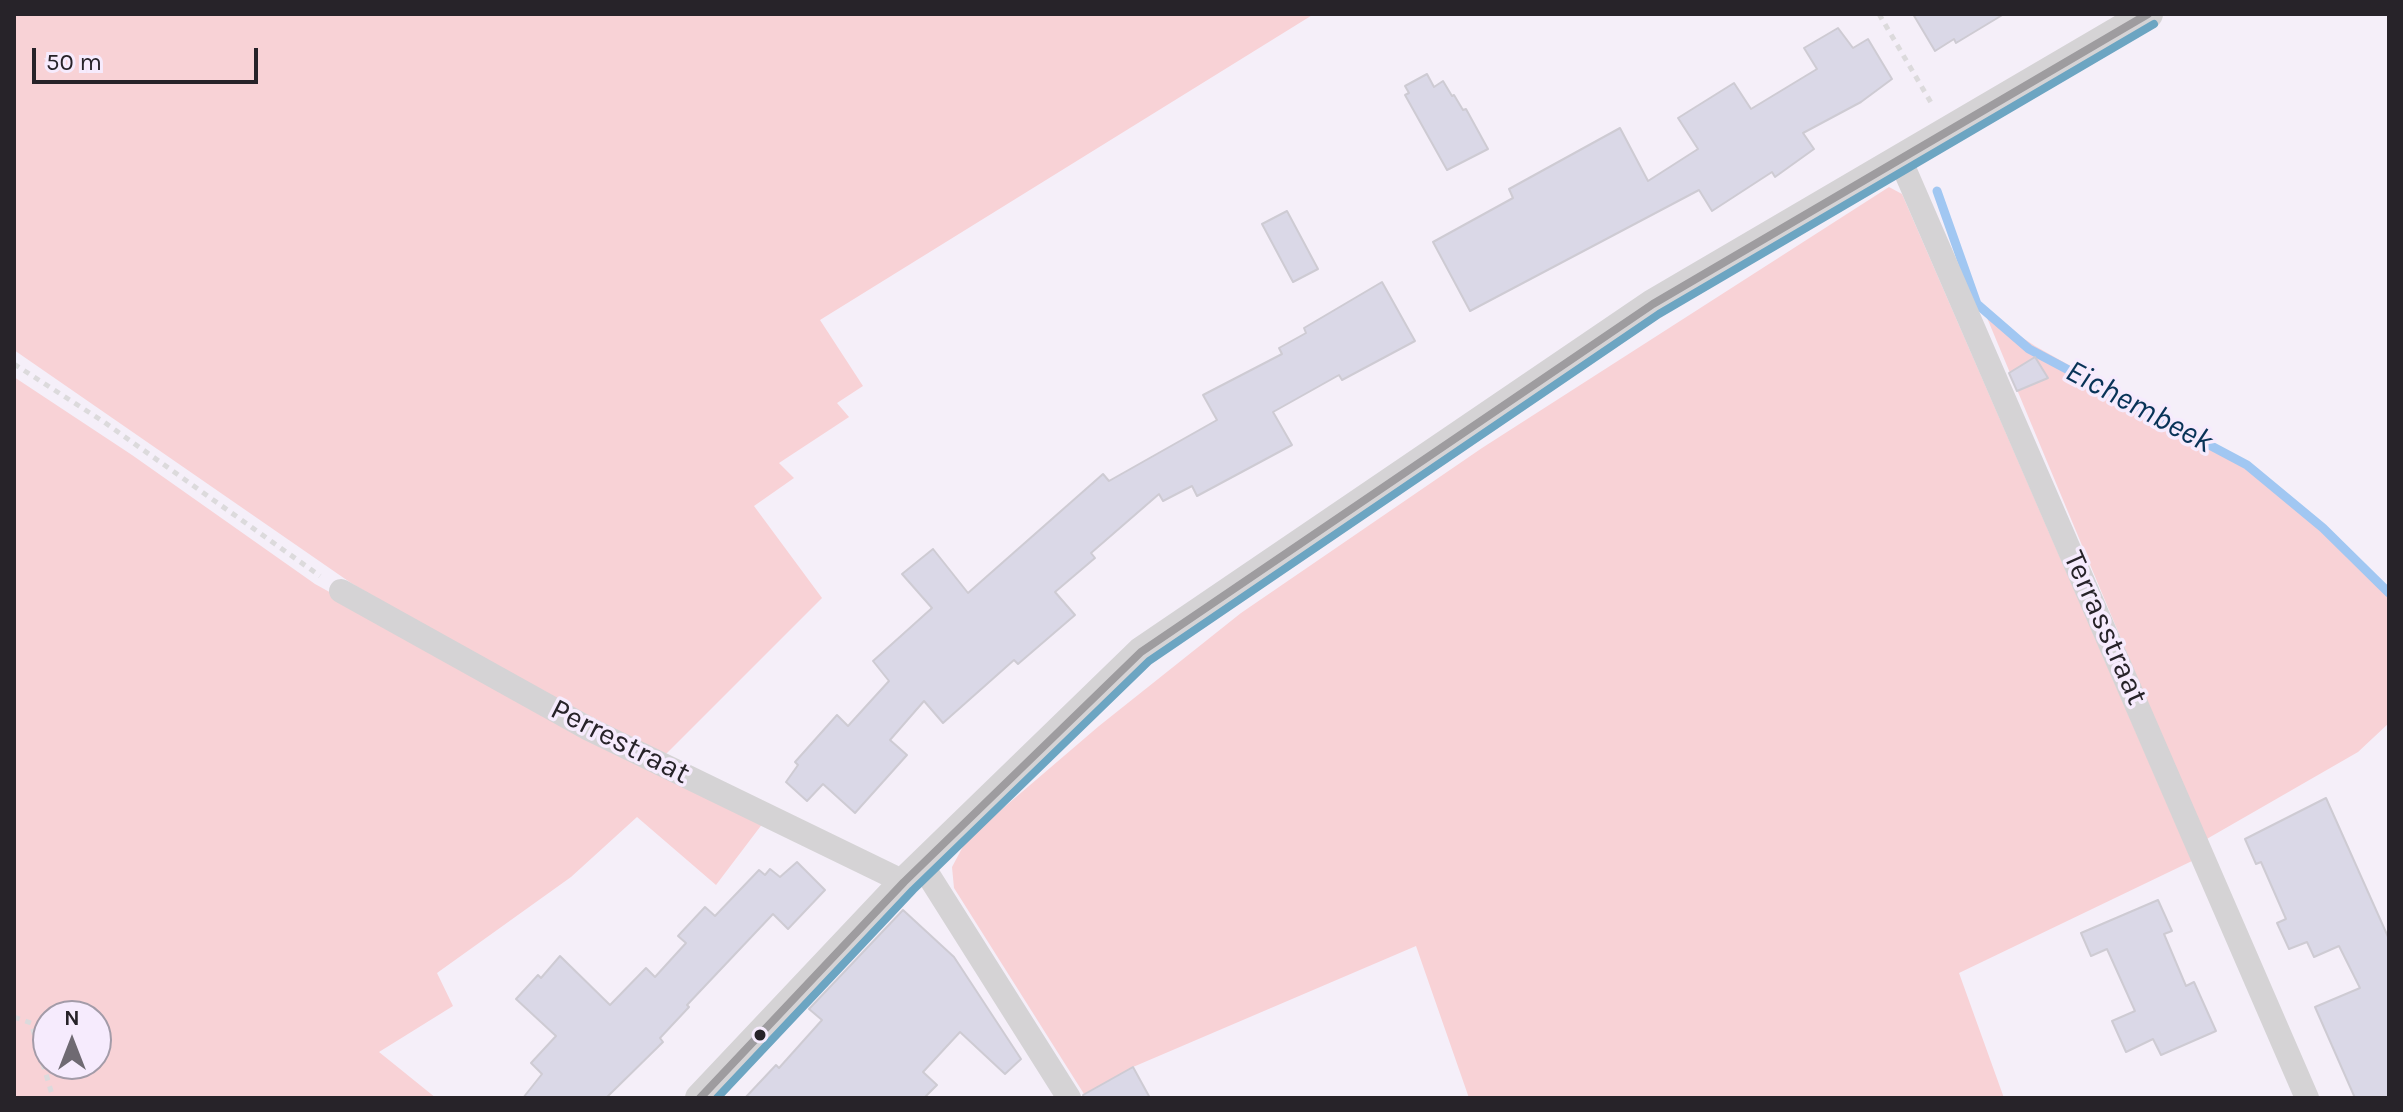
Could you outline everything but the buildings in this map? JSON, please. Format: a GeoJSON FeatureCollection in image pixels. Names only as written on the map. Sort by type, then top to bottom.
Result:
{"type":"FeatureCollection","features":[{"type":"Feature","properties":{"kind":"street"},"geometry":{"type":"LineString","coordinates":[[700,1098],[913,874],[1141,652],[1653,304],[2148,14]]}},
{"type":"Feature","properties":{"kind":"street","name":"Terrasstraat"},"geometry":{"type":"LineString","coordinates":[[1900,159],[2307,1098]]}},
{"type":"Feature","properties":{"kind":"street","name":"Perrestraat"},"geometry":{"type":"LineString","coordinates":[[341,591],[589,729],[913,874]]}},
{"type":"Feature","properties":{"kind":"street"},"geometry":{"type":"LineString","coordinates":[[913,874],[1069,1098]]}},
{"type":"Feature","properties":{"kind":"path"},"geometry":{"type":"LineString","coordinates":[[1879,14],[1949,131]]}},
{"type":"Feature","properties":{"kind":"path"},"geometry":{"type":"LineString","coordinates":[[14,364],[104,422],[341,591]]}},
{"type":"Feature","properties":{"kind":"path"},"geometry":{"type":"LineString","coordinates":[[14,1017],[31,1023],[53,1098]]}},
{"type":"Feature","properties":{"kind":"shaded area"},"geometry":{"type":"Polygon","coordinates":[[[14,14],[1314,14],[820,320],[863,386],[837,403],[849,417],[779,463],[794,478],[754,506],[822,598],[665,755],[479,658],[351,583],[14,350],[14,14]]]}},
{"type":"Feature","properties":{"kind":"shaded area"},"geometry":{"type":"Polygon","coordinates":[[[1889,187],[1902,194],[2192,861],[1959,973],[2004,1098],[1469,1098],[1416,946],[1133,1067],[1084,1094],[954,888],[952,867],[967,839],[1099,726],[1241,613],[1482,448],[1889,187]]]}},
{"type":"Feature","properties":{"kind":"shaded area"},"geometry":{"type":"Polygon","coordinates":[[[1985,313],[2035,346],[2247,465],[2323,528],[2389,593],[2389,723],[2358,752],[2205,840],[1985,313]]]}},
{"type":"Feature","properties":{"kind":"shaded area"},"geometry":{"type":"Polygon","coordinates":[[[14,377],[132,455],[315,584],[561,720],[763,823],[716,885],[637,817],[571,877],[437,973],[453,1006],[379,1052],[436,1098],[14,1098],[14,377]]]}},
{"type":"Feature","properties":{"kind":"waterway","name":"Eichembeek"},"geometry":{"type":"LineString","coordinates":[[1937,191],[1977,304],[2029,349],[2247,465],[2323,528],[2389,593]]}},
{"type":"Feature","properties":{"kind":"transit line"},"geometry":{"type":"LineString","coordinates":[[700,1098],[904,882],[1141,652],[1653,304],[2148,14]]}},
{"type":"Feature","properties":{"kind":"transit line"},"geometry":{"type":"LineString","coordinates":[[717,1098],[913,890],[1149,661],[1659,314],[2154,24]]}}]}
